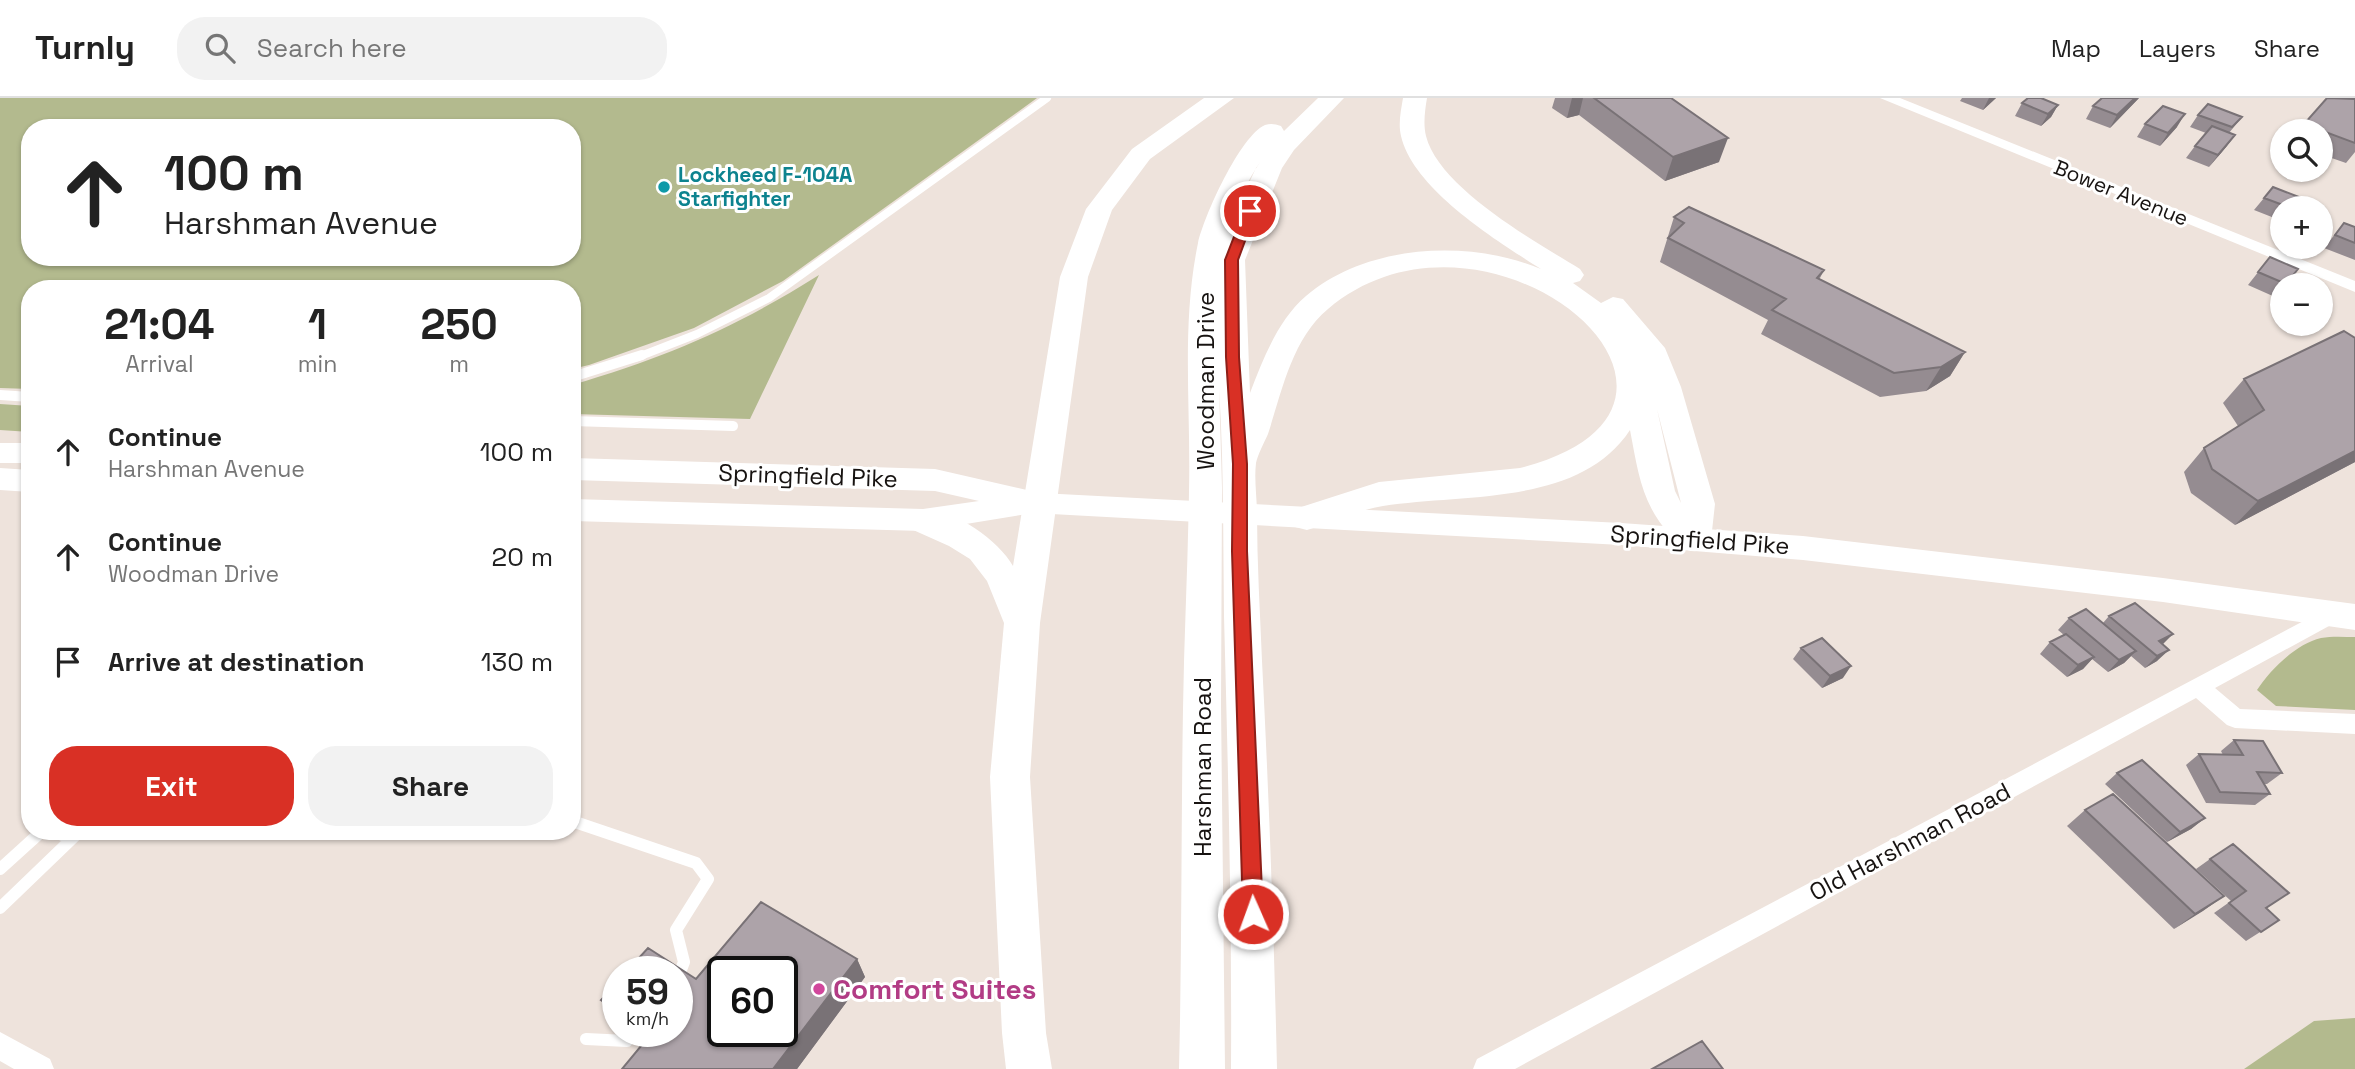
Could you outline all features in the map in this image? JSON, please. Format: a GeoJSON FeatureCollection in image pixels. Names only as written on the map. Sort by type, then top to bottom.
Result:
{"type":"FeatureCollection","features":[{"type":"Feature","properties":{"kind":"main road"},"geometry":{"type":"LineString","coordinates":[[1029,1069],[1024,1034],[1010,777],[1022,623],[1074,277],[1099,209],[1141,154],[1202,109],[1222,98]]}},
{"type":"Feature","properties":{"kind":"main road","name":"Woodman Drive"},"geometry":{"type":"LineString","coordinates":[[1222,550],[1206,486],[1203,310],[1212,241],[1223,201],[1251,155],[1305,98]]}},
{"type":"Feature","properties":{"kind":"main road","name":"Woodman Drive"},"geometry":{"type":"LineString","coordinates":[[1222,550],[1240,475],[1232,357],[1231,260],[1269,168],[1284,145],[1332,98]]}},
{"type":"Feature","properties":{"kind":"main road"},"geometry":{"type":"LineString","coordinates":[[1415,98],[1412,116],[1414,139],[1428,163],[1447,185],[1509,236],[1605,300],[1623,316],[1654,355],[1666,387],[1698,504],[1694,540]]}},
{"type":"Feature","properties":{"kind":"main road"},"geometry":{"type":"LineString","coordinates":[[1240,475],[1280,351],[1297,324],[1337,285],[1360,273],[1394,263],[1429,259],[1465,260],[1498,265],[1547,283],[1583,304],[1601,321],[1620,345],[1629,369],[1662,502],[1694,540]]}},
{"type":"Feature","properties":{"kind":"main road"},"geometry":{"type":"LineString","coordinates":[[1307,518],[1385,493],[1475,486],[1557,470],[1582,458],[1604,442],[1619,424],[1631,389],[1629,369]]}},
{"type":"Feature","properties":{"kind":"main road"},"geometry":{"type":"LineString","coordinates":[[0,453],[21,453]]}},
{"type":"Feature","properties":{"kind":"main road","name":"Springfield Pike"},"geometry":{"type":"LineString","coordinates":[[581,469],[935,480],[1040,504],[1803,548],[2163,590],[2343,616]]}},
{"type":"Feature","properties":{"kind":"main road"},"geometry":{"type":"LineString","coordinates":[[0,479],[21,480]]}},
{"type":"Feature","properties":{"kind":"main road","name":"Springfield Pike"},"geometry":{"type":"LineString","coordinates":[[581,510],[923,520],[1040,504]]}},
{"type":"Feature","properties":{"kind":"main road"},"geometry":{"type":"LineString","coordinates":[[923,520],[974,544],[986,555],[1003,578],[1022,623]]}},
{"type":"Feature","properties":{"kind":"main road","name":"Harshman Road"},"geometry":{"type":"LineString","coordinates":[[1202,1069],[1205,913],[1202,707],[1222,550]]}},
{"type":"Feature","properties":{"kind":"main road","name":"Harshman Road"},"geometry":{"type":"LineString","coordinates":[[1222,550],[1253,914],[1254,1069]]}},
{"type":"Feature","properties":{"kind":"street","name":"Bower Avenue"},"geometry":{"type":"LineString","coordinates":[[1888,98],[2355,287]]}},
{"type":"Feature","properties":{"kind":"street","name":"Old Harshman Road"},"geometry":{"type":"LineString","coordinates":[[1487,1069],[2198,687],[2343,616]]}},
{"type":"Feature","properties":{"kind":"street"},"geometry":{"type":"LineString","coordinates":[[2198,687],[2235,718],[2355,724]]}},
{"type":"Feature","properties":{"kind":"street"},"geometry":{"type":"LineString","coordinates":[[0,1046],[40,1069]]}},
{"type":"Feature","properties":{"kind":"lane"},"geometry":{"type":"LineString","coordinates":[[581,374],[627,361],[697,334],[769,298],[1047,98]]}},
{"type":"Feature","properties":{"kind":"lane"},"geometry":{"type":"LineString","coordinates":[[0,395],[21,396]]}},
{"type":"Feature","properties":{"kind":"lane"},"geometry":{"type":"LineString","coordinates":[[581,421],[733,426]]}},
{"type":"Feature","properties":{"kind":"lane"},"geometry":{"type":"LineString","coordinates":[[581,824],[696,863],[708,879],[676,930],[684,956]]}},
{"type":"Feature","properties":{"kind":"lane"},"geometry":{"type":"LineString","coordinates":[[0,869],[32,840]]}},
{"type":"Feature","properties":{"kind":"lane"},"geometry":{"type":"LineString","coordinates":[[0,908],[71,840]]}},
{"type":"Feature","properties":{"kind":"lane"},"geometry":{"type":"LineString","coordinates":[[586,1039],[602,1040]]}},
{"type":"Feature","properties":{"kind":"green space"},"geometry":{"type":"Polygon","coordinates":[[[0,98],[1037,98],[783,281],[694,328],[589,365],[581,367],[581,280],[21,280],[21,389],[0,388],[0,98]]]}},
{"type":"Feature","properties":{"kind":"green space"},"geometry":{"type":"Polygon","coordinates":[[[819,275],[750,419],[581,414],[581,382],[670,352],[729,326],[819,275]]]}},
{"type":"Feature","properties":{"kind":"green space"},"geometry":{"type":"Polygon","coordinates":[[[0,404],[21,405],[21,431],[0,430],[0,404]]]}},
{"type":"Feature","properties":{"kind":"green space"},"geometry":{"type":"Polygon","coordinates":[[[2355,637],[2355,710],[2276,706],[2257,690],[2277,666],[2302,646],[2321,638],[2355,637]]]}},
{"type":"Feature","properties":{"kind":"green space"},"geometry":{"type":"Polygon","coordinates":[[[2355,1018],[2355,1069],[2244,1069],[2314,1021],[2355,1018]]]}},
{"type":"Feature","properties":{"kind":"building"},"geometry":{"type":"Polygon","coordinates":[[[1594,98],[1671,98],[1728,138],[1673,157],[1594,98]]]}},
{"type":"Feature","properties":{"kind":"building"},"geometry":{"type":"Polygon","coordinates":[[[2028,98],[2041,98],[2058,105],[2048,114],[2022,103],[2028,98]]]}},
{"type":"Feature","properties":{"kind":"building"},"geometry":{"type":"Polygon","coordinates":[[[2102,98],[2135,98],[2117,115],[2093,106],[2102,98]]]}},
{"type":"Feature","properties":{"kind":"building"},"geometry":{"type":"Polygon","coordinates":[[[2327,98],[2355,99],[2355,143],[2333,135],[2333,119],[2308,119],[2327,98]]]}},
{"type":"Feature","properties":{"kind":"building"},"geometry":{"type":"Polygon","coordinates":[[[2208,104],[2242,117],[2232,127],[2198,115],[2208,104]]]}},
{"type":"Feature","properties":{"kind":"building"},"geometry":{"type":"Polygon","coordinates":[[[2163,106],[2185,114],[2168,133],[2145,124],[2163,106]]]}},
{"type":"Feature","properties":{"kind":"building"},"geometry":{"type":"Polygon","coordinates":[[[2212,126],[2235,135],[2218,155],[2195,146],[2212,126]]]}},
{"type":"Feature","properties":{"kind":"building"},"geometry":{"type":"Polygon","coordinates":[[[2273,187],[2296,196],[2270,196],[2270,200],[2264,198],[2273,187]]]}},
{"type":"Feature","properties":{"kind":"building"},"geometry":{"type":"Polygon","coordinates":[[[1689,207],[1824,270],[1817,278],[1965,352],[1941,367],[1894,373],[1772,310],[1786,299],[1668,238],[1684,223],[1674,217],[1689,207]]]}},
{"type":"Feature","properties":{"kind":"building"},"geometry":{"type":"Polygon","coordinates":[[[2344,223],[2355,227],[2355,243],[2335,235],[2344,223]]]}},
{"type":"Feature","properties":{"kind":"building"},"geometry":{"type":"Polygon","coordinates":[[[2270,257],[2298,269],[2295,273],[2270,273],[2270,277],[2258,272],[2270,257]]]}},
{"type":"Feature","properties":{"kind":"building"},"geometry":{"type":"Polygon","coordinates":[[[2344,331],[2355,338],[2355,451],[2258,501],[2212,469],[2204,448],[2264,410],[2244,379],[2344,331]]]}},
{"type":"Feature","properties":{"kind":"building"},"geometry":{"type":"Polygon","coordinates":[[[2135,603],[2173,634],[2159,641],[2169,650],[2157,656],[2109,616],[2135,603]]]}},
{"type":"Feature","properties":{"kind":"building"},"geometry":{"type":"Polygon","coordinates":[[[2086,609],[2136,651],[2119,660],[2069,618],[2086,609]]]}},
{"type":"Feature","properties":{"kind":"building"},"geometry":{"type":"Polygon","coordinates":[[[2066,634],[2094,657],[2078,665],[2050,642],[2066,634]]]}},
{"type":"Feature","properties":{"kind":"building"},"geometry":{"type":"Polygon","coordinates":[[[1822,638],[1851,666],[1830,676],[1801,648],[1822,638]]]}},
{"type":"Feature","properties":{"kind":"building"},"geometry":{"type":"Polygon","coordinates":[[[2234,740],[2263,741],[2282,773],[2257,772],[2270,794],[2220,792],[2199,754],[2243,755],[2234,740]]]}},
{"type":"Feature","properties":{"kind":"building"},"geometry":{"type":"Polygon","coordinates":[[[2142,760],[2205,818],[2180,832],[2117,773],[2142,760]]]}},
{"type":"Feature","properties":{"kind":"building"},"geometry":{"type":"Polygon","coordinates":[[[2113,794],[2224,896],[2195,914],[2085,810],[2113,794]]]}},
{"type":"Feature","properties":{"kind":"building"},"geometry":{"type":"Polygon","coordinates":[[[2233,844],[2289,893],[2266,908],[2279,920],[2261,932],[2229,903],[2246,891],[2210,859],[2233,844]]]}},
{"type":"Feature","properties":{"kind":"building"},"geometry":{"type":"Polygon","coordinates":[[[761,902],[857,959],[798,1036],[798,956],[715,956],[761,902]]]}},
{"type":"Feature","properties":{"kind":"building"},"geometry":{"type":"Polygon","coordinates":[[[648,948],[660,956],[641,956],[648,948]]]}},
{"type":"Feature","properties":{"kind":"building"},"geometry":{"type":"Polygon","coordinates":[[[707,966],[707,1047],[790,1047],[773,1069],[622,1069],[640,1047],[693,1047],[693,977],[696,979],[707,966]]]}},
{"type":"Feature","properties":{"kind":"building"},"geometry":{"type":"Polygon","coordinates":[[[1702,1041],[1723,1069],[1652,1069],[1702,1041]]]}},
{"type":"Feature","properties":{"kind":"place","name":"Lockheed F-104A Starfighter"},"geometry":{"type":"Point","coordinates":[664,187]}},
{"type":"Feature","properties":{"kind":"place","name":"Comfort Suites"},"geometry":{"type":"Point","coordinates":[819,989]}},
{"type":"Feature","properties":{"kind":"route"},"geometry":{"type":"LineString","coordinates":[[1250,211],[1231,260],[1232,357],[1240,464],[1240,551],[1253,914]]}}]}
